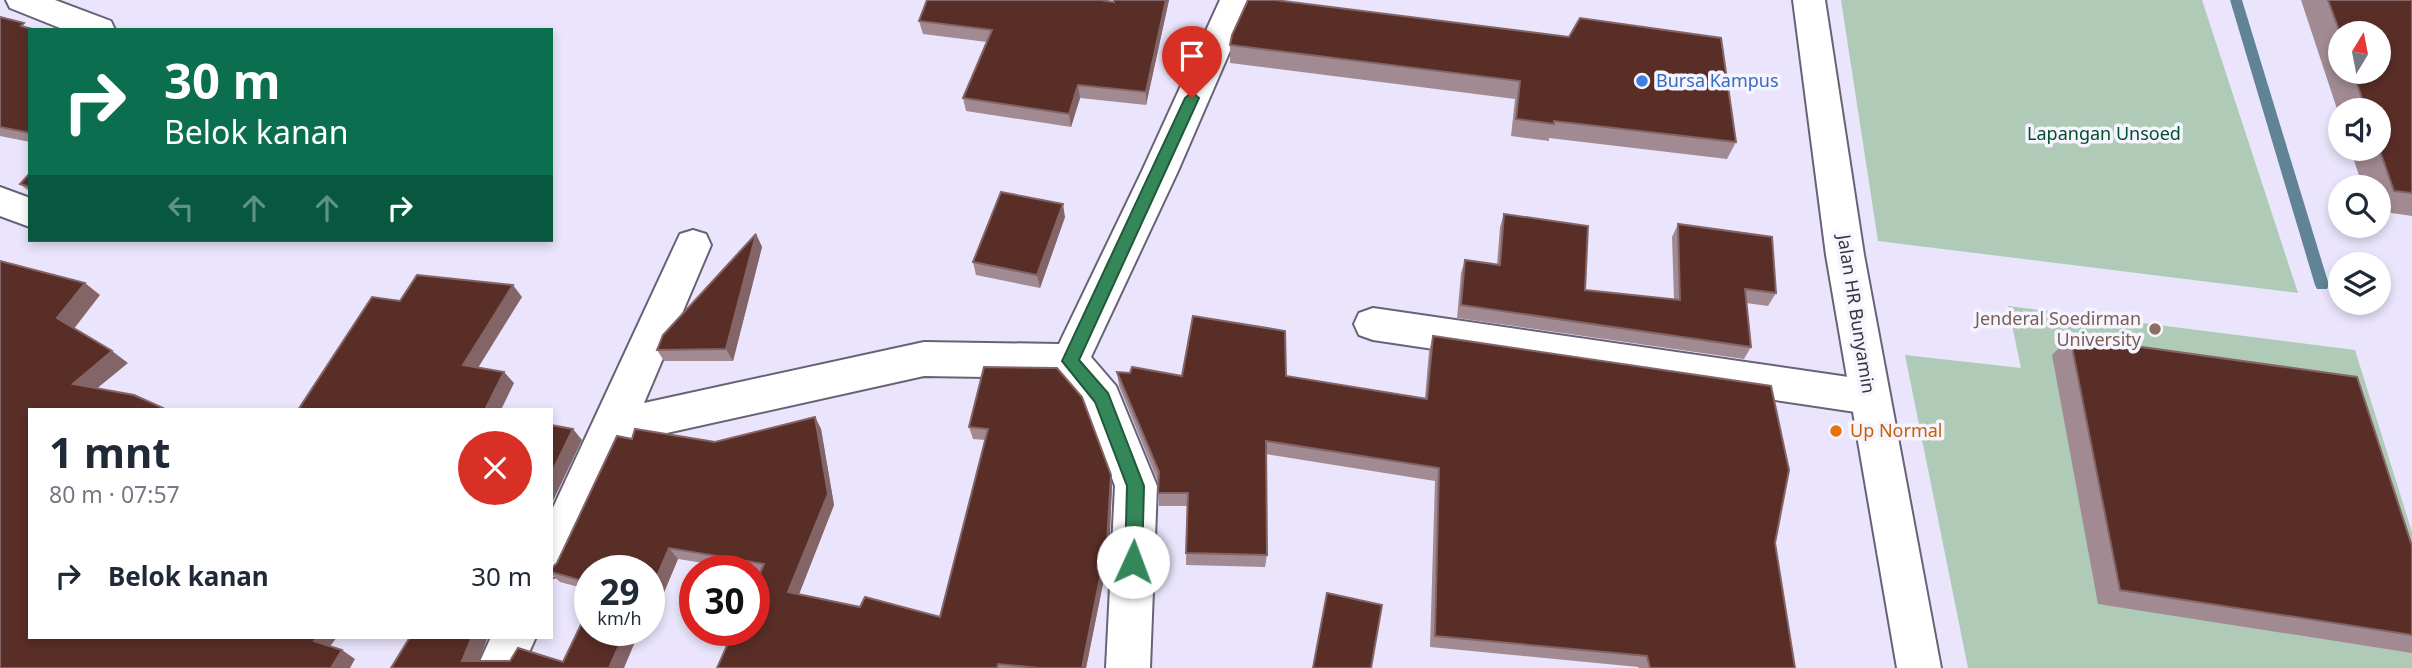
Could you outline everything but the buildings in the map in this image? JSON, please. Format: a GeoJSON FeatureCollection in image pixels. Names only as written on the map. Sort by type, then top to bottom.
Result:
{"type":"FeatureCollection","features":[{"type":"Feature","properties":{"kind":"street"},"geometry":{"type":"LineString","coordinates":[[22,0],[94,28]]}},
{"type":"Feature","properties":{"kind":"street"},"geometry":{"type":"LineString","coordinates":[[1070,361],[1160,171],[1236,0]]}},
{"type":"Feature","properties":{"kind":"street","name":"Jalan HR Bunyamin"},"geometry":{"type":"LineString","coordinates":[[1809,0],[1845,255],[1919,668]]}},
{"type":"Feature","properties":{"kind":"street"},"geometry":{"type":"LineString","coordinates":[[0,201],[28,212]]}},
{"type":"Feature","properties":{"kind":"street"},"geometry":{"type":"LineString","coordinates":[[553,554],[613,427],[693,245]]}},
{"type":"Feature","properties":{"kind":"street"},"geometry":{"type":"LineString","coordinates":[[1373,324],[1869,397]]}},
{"type":"Feature","properties":{"kind":"street"},"geometry":{"type":"LineString","coordinates":[[613,427],[924,359],[1070,361],[1102,398],[1136,486],[1128,668]]}},
{"type":"Feature","properties":{"kind":"street"},"geometry":{"type":"LineString","coordinates":[[499,668],[513,639]]}},
{"type":"Feature","properties":{"kind":"green space","name":"Lapangan Unsoed"},"geometry":{"type":"Polygon","coordinates":[[[1841,0],[2202,0],[2298,293],[1878,241],[1841,0]]]}},
{"type":"Feature","properties":{"kind":"green space"},"geometry":{"type":"Polygon","coordinates":[[[2008,306],[2355,350],[2412,532],[2412,668],[1968,668],[1905,355],[2021,368],[2008,306]]]}},
{"type":"Feature","properties":{"kind":"waterway"},"geometry":{"type":"LineString","coordinates":[[2236,0],[2322,285]]}},
{"type":"Feature","properties":{"kind":"place","name":"Bursa Kampus"},"geometry":{"type":"Point","coordinates":[1642,81]}},
{"type":"Feature","properties":{"kind":"place","name":"Jenderal Soedirman University"},"geometry":{"type":"Point","coordinates":[2155,329]}},
{"type":"Feature","properties":{"kind":"place","name":"Up Normal"},"geometry":{"type":"Point","coordinates":[1836,431]}},
{"type":"Feature","properties":{"kind":"route"},"geometry":{"type":"LineString","coordinates":[[1133,562],[1136,486],[1102,398],[1070,361],[1192,98]]}}]}
